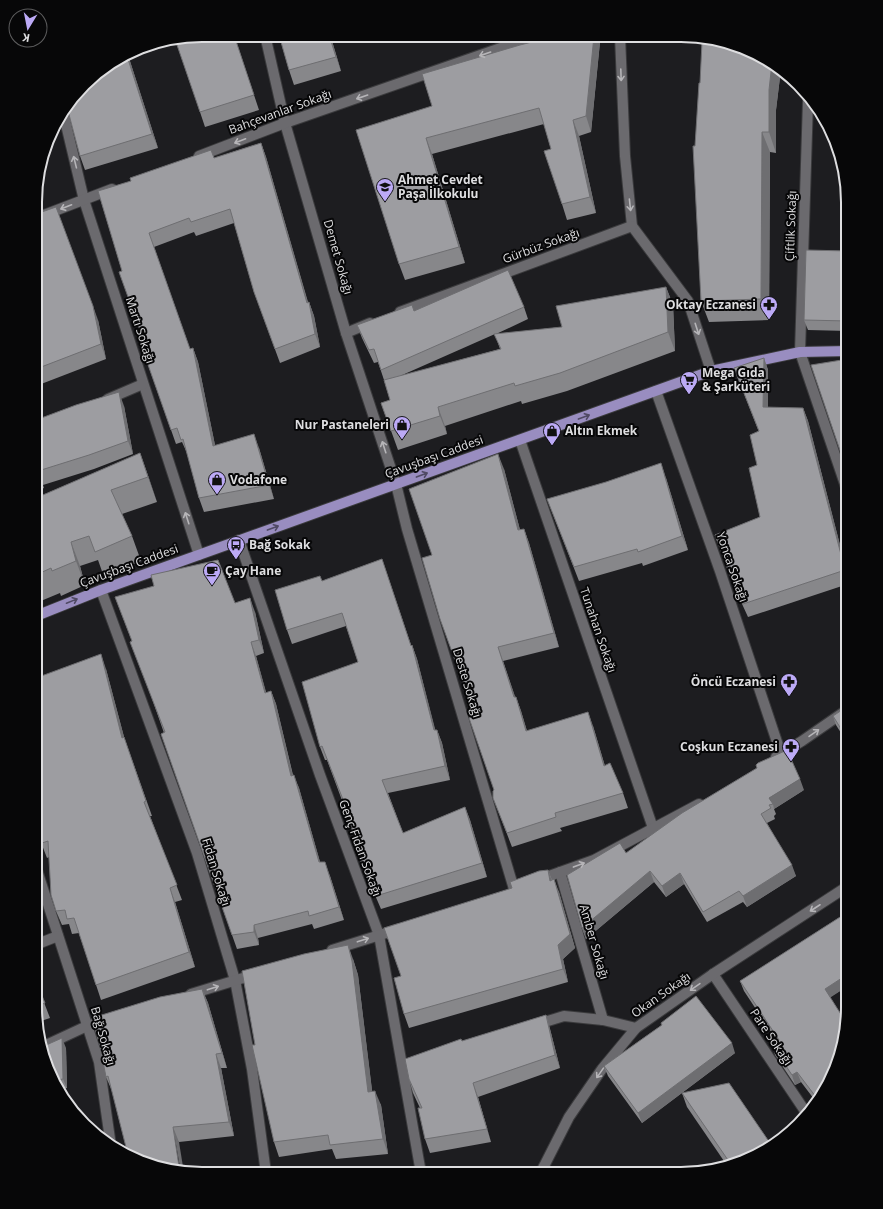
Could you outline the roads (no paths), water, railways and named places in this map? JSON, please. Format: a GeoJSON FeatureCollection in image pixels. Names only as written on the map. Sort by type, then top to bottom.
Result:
{"type":"FeatureCollection","features":[{"type":"Feature","properties":{"kind":"main road","name":"Çavuşbaşı Caddesi"},"geometry":{"type":"LineString","coordinates":[[42,614],[101,590],[711,371],[800,352],[841,351]]}},
{"type":"Feature","properties":{"kind":"street","name":"Demet Sokağı"},"geometry":{"type":"LineString","coordinates":[[267,42],[285,123],[346,333],[396,484]]}},
{"type":"Feature","properties":{"kind":"street","name":"Bahçevanlar Sokağı"},"geometry":{"type":"LineString","coordinates":[[189,160],[285,123],[517,42]]}},
{"type":"Feature","properties":{"kind":"street"},"geometry":{"type":"LineString","coordinates":[[620,42],[624,156],[632,226],[688,301],[711,371]]}},
{"type":"Feature","properties":{"kind":"street","name":"Çiftlik Sokağı"},"geometry":{"type":"LineString","coordinates":[[800,352],[808,105]]}},
{"type":"Feature","properties":{"kind":"street","name":"Martı Sokağı"},"geometry":{"type":"LineString","coordinates":[[65,119],[84,200],[199,555]]}},
{"type":"Feature","properties":{"kind":"street"},"geometry":{"type":"LineString","coordinates":[[42,216],[122,186]]}},
{"type":"Feature","properties":{"kind":"street","name":"Gürbüz Sokağı"},"geometry":{"type":"LineString","coordinates":[[346,333],[632,226]]}},
{"type":"Feature","properties":{"kind":"street"},"geometry":{"type":"LineString","coordinates":[[800,352],[841,472]]}},
{"type":"Feature","properties":{"kind":"street"},"geometry":{"type":"LineString","coordinates":[[100,402],[143,384]]}},
{"type":"Feature","properties":{"kind":"street","name":"Yonca Sokağı"},"geometry":{"type":"LineString","coordinates":[[656,391],[720,571],[781,754]]}},
{"type":"Feature","properties":{"kind":"street","name":"Tunahan Sokağı"},"geometry":{"type":"LineString","coordinates":[[520,440],[653,828]]}},
{"type":"Feature","properties":{"kind":"street","name":"Deste Sokağı"},"geometry":{"type":"LineString","coordinates":[[396,484],[407,529],[517,887],[560,872]]}},
{"type":"Feature","properties":{"kind":"street","name":"Genç Fidan Sokağı"},"geometry":{"type":"LineString","coordinates":[[239,540],[320,775],[379,935],[405,1065],[420,1167]]}},
{"type":"Feature","properties":{"kind":"street","name":"Fidan Sokağı"},"geometry":{"type":"LineString","coordinates":[[101,590],[197,853],[235,980],[252,1069],[265,1167]]}},
{"type":"Feature","properties":{"kind":"street"},"geometry":{"type":"LineString","coordinates":[[769,762],[841,714]]}},
{"type":"Feature","properties":{"kind":"street"},"geometry":{"type":"LineString","coordinates":[[560,872],[594,860],[705,801]]}},
{"type":"Feature","properties":{"kind":"street","name":"Amber Sokağı"},"geometry":{"type":"LineString","coordinates":[[560,872],[604,1020]]}},
{"type":"Feature","properties":{"kind":"street","name":"Bağ Sokağı"},"geometry":{"type":"LineString","coordinates":[[42,886],[98,1062],[110,1138]]}},
{"type":"Feature","properties":{"kind":"street","name":"Okan Sokağı"},"geometry":{"type":"LineString","coordinates":[[544,1167],[569,1118],[602,1070],[636,1028],[713,974],[841,891]]}},
{"type":"Feature","properties":{"kind":"street"},"geometry":{"type":"LineString","coordinates":[[326,952],[405,927]]}},
{"type":"Feature","properties":{"kind":"street"},"geometry":{"type":"LineString","coordinates":[[42,942],[58,936]]}},
{"type":"Feature","properties":{"kind":"street"},"geometry":{"type":"LineString","coordinates":[[184,996],[265,971]]}},
{"type":"Feature","properties":{"kind":"street","name":"Pare Sokağı"},"geometry":{"type":"LineString","coordinates":[[713,974],[804,1109]]}},
{"type":"Feature","properties":{"kind":"street"},"geometry":{"type":"LineString","coordinates":[[528,1027],[564,1016],[604,1020],[636,1028]]}},
{"type":"Feature","properties":{"kind":"street"},"geometry":{"type":"LineString","coordinates":[[46,1045],[87,1026],[116,1017]]}},
{"type":"Feature","properties":{"kind":"place","name":"Ahmet Cevdet Paşa İlkokulu"},"geometry":{"type":"Point","coordinates":[385,202]}},
{"type":"Feature","properties":{"kind":"place","name":"Oktay Eczanesi"},"geometry":{"type":"Point","coordinates":[769,320]}},
{"type":"Feature","properties":{"kind":"place","name":"Mega Gıda & Şarküteri"},"geometry":{"type":"Point","coordinates":[689,395]}},
{"type":"Feature","properties":{"kind":"place","name":"Nur Pastaneleri"},"geometry":{"type":"Point","coordinates":[402,440]}},
{"type":"Feature","properties":{"kind":"place","name":"Altın Ekmek"},"geometry":{"type":"Point","coordinates":[552,446]}},
{"type":"Feature","properties":{"kind":"place","name":"Vodafone"},"geometry":{"type":"Point","coordinates":[217,495]}},
{"type":"Feature","properties":{"kind":"place","name":"Bağ Sokak"},"geometry":{"type":"Point","coordinates":[236,560]}},
{"type":"Feature","properties":{"kind":"place","name":"Çay Hane"},"geometry":{"type":"Point","coordinates":[212,586]}},
{"type":"Feature","properties":{"kind":"place","name":"Öncü Eczanesi"},"geometry":{"type":"Point","coordinates":[789,697]}},
{"type":"Feature","properties":{"kind":"place","name":"Coşkun Eczanesi"},"geometry":{"type":"Point","coordinates":[791,762]}}]}
